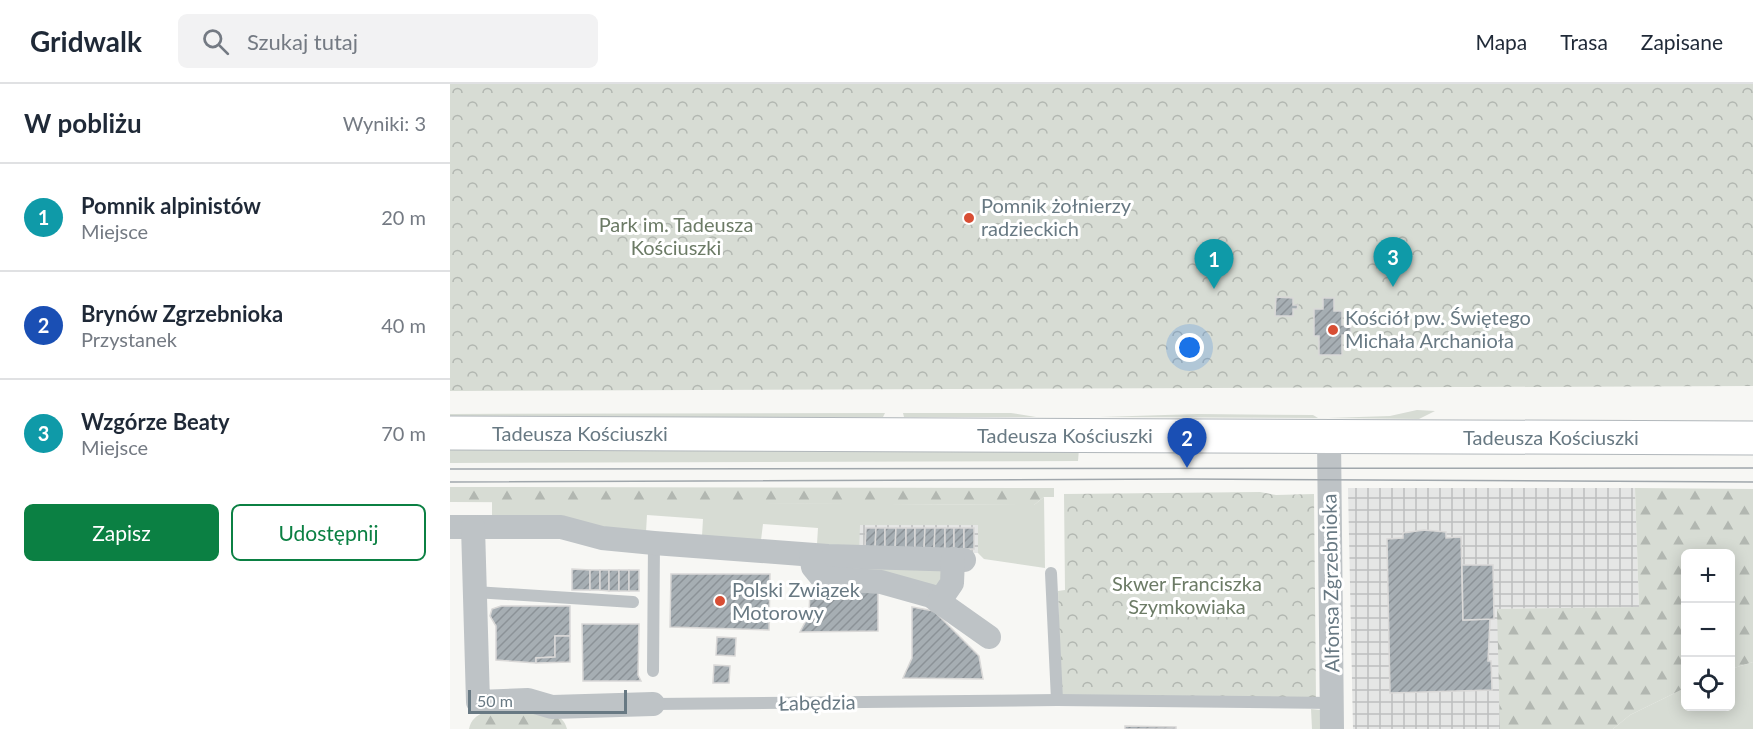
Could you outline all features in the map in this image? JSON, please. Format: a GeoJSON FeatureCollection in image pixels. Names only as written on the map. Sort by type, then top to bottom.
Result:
{"type":"FeatureCollection","features":[{"type":"Feature","properties":{"kind":"street","name":"Tadeusza Kościuszki"},"geometry":{"type":"LineString","coordinates":[[450,434],[1753,438]]}},
{"type":"Feature","properties":{"kind":"street","name":"Alfonsa Zgrzebnioka"},"geometry":{"type":"LineString","coordinates":[[1329,437],[1332,729]]}},
{"type":"Feature","properties":{"kind":"street","name":"Łabędzia"},"geometry":{"type":"LineString","coordinates":[[653,704],[552,707],[528,700],[478,702],[475,592],[462,527],[561,527],[602,538],[654,543],[812,555],[958,559],[952,583],[939,602]]}},
{"type":"Feature","properties":{"kind":"street"},"geometry":{"type":"LineString","coordinates":[[812,555],[813,567],[822,578],[881,582],[931,596],[989,637]]}},
{"type":"Feature","properties":{"kind":"lane"},"geometry":{"type":"LineString","coordinates":[[653,671],[654,543]]}},
{"type":"Feature","properties":{"kind":"lane"},"geometry":{"type":"LineString","coordinates":[[1051,573],[1057,700]]}},
{"type":"Feature","properties":{"kind":"lane"},"geometry":{"type":"LineString","coordinates":[[475,592],[633,602]]}},
{"type":"Feature","properties":{"kind":"lane","name":"Łabędzia"},"geometry":{"type":"LineString","coordinates":[[653,704],[1057,700],[1332,703]]}},
{"type":"Feature","properties":{"kind":"shaded area"},"geometry":{"type":"Polygon","coordinates":[[[1348,488],[1635,488],[1639,607],[1498,609],[1500,729],[1353,729],[1348,488]]]}},
{"type":"Feature","properties":{"kind":"shaded area"},"geometry":{"type":"Polygon","coordinates":[[[859,525],[978,525],[978,553],[859,552],[859,525]]]}},
{"type":"Feature","properties":{"kind":"green space","name":"Park im. Tadeusza Kościuszki"},"geometry":{"type":"Polygon","coordinates":[[[450,84],[1753,84],[1753,386],[450,391],[450,84]]]}},
{"type":"Feature","properties":{"kind":"green space"},"geometry":{"type":"Polygon","coordinates":[[[1417,410],[1435,411],[1419,419],[1328,418],[1390,416],[1417,410]]]}},
{"type":"Feature","properties":{"kind":"green space"},"geometry":{"type":"Polygon","coordinates":[[[885,413],[883,417],[450,418],[450,414],[885,413]]]}},
{"type":"Feature","properties":{"kind":"green space"},"geometry":{"type":"Polygon","coordinates":[[[903,413],[1011,413],[1036,417],[904,417],[903,413]]]}},
{"type":"Feature","properties":{"kind":"green space"},"geometry":{"type":"Polygon","coordinates":[[[1197,414],[1313,415],[1318,418],[1100,417],[1197,414]]]}},
{"type":"Feature","properties":{"kind":"green space"},"geometry":{"type":"Polygon","coordinates":[[[1079,449],[1078,461],[450,463],[450,450],[1079,449]]]}},
{"type":"Feature","properties":{"kind":"green space"},"geometry":{"type":"Polygon","coordinates":[[[450,487],[1054,488],[1054,497],[1044,497],[1034,505],[450,502],[450,487]]]}},
{"type":"Feature","properties":{"kind":"green space"},"geometry":{"type":"Polygon","coordinates":[[[1635,488],[1753,489],[1753,662],[1735,668],[1735,549],[1681,549],[1681,690],[1630,715],[1613,729],[1500,729],[1497,609],[1639,607],[1635,488]]]}},
{"type":"Feature","properties":{"kind":"green space","name":"Skwer Franciszka Szymkowiaka"},"geometry":{"type":"Polygon","coordinates":[[[1260,492],[1276,495],[1314,494],[1316,699],[1061,696],[1058,591],[1065,590],[1064,494],[1260,492]]]}},
{"type":"Feature","properties":{"kind":"green space"},"geometry":{"type":"Polygon","coordinates":[[[1044,497],[1045,568],[984,559],[978,553],[978,525],[860,525],[859,552],[817,544],[818,528],[763,524],[761,540],[702,536],[703,519],[647,515],[646,532],[492,516],[492,501],[1034,505],[1044,497]]]}},
{"type":"Feature","properties":{"kind":"green space"},"geometry":{"type":"Polygon","coordinates":[[[828,565],[941,570],[943,574],[937,587],[828,565]]]}},
{"type":"Feature","properties":{"kind":"green space"},"geometry":{"type":"Polygon","coordinates":[[[1753,662],[1753,729],[1613,729],[1630,715],[1681,690],[1681,711],[1735,711],[1735,668],[1753,662]]]}},
{"type":"Feature","properties":{"kind":"green space"},"geometry":{"type":"Polygon","coordinates":[[[501,709],[527,709],[557,716],[565,723],[567,729],[469,729],[472,721],[484,712],[501,709]]]}},
{"type":"Feature","properties":{"kind":"green space"},"geometry":{"type":"Polygon","coordinates":[[[1311,709],[1321,710],[1321,729],[1312,729],[1311,709]]]}},
{"type":"Feature","properties":{"kind":"building"},"geometry":{"type":"Polygon","coordinates":[[[1276,297],[1293,298],[1293,305],[1298,305],[1297,309],[1293,309],[1293,316],[1275,316],[1276,297]]]}},
{"type":"Feature","properties":{"kind":"building","name":"Kościół pw. Świętego Michała Archanioła"},"geometry":{"type":"Polygon","coordinates":[[[1323,298],[1334,298],[1334,311],[1342,311],[1342,325],[1351,325],[1351,335],[1342,335],[1342,355],[1319,355],[1319,336],[1314,336],[1314,309],[1323,309],[1323,298]]]}},
{"type":"Feature","properties":{"kind":"building"},"geometry":{"type":"Polygon","coordinates":[[[866,528],[876,528],[875,549],[865,549],[866,528]]]}},
{"type":"Feature","properties":{"kind":"building"},"geometry":{"type":"Polygon","coordinates":[[[876,528],[885,528],[885,549],[875,549],[876,528]]]}},
{"type":"Feature","properties":{"kind":"building"},"geometry":{"type":"Polygon","coordinates":[[[885,528],[896,528],[895,549],[885,549],[885,528]]]}},
{"type":"Feature","properties":{"kind":"building"},"geometry":{"type":"Polygon","coordinates":[[[896,528],[906,528],[906,549],[895,549],[896,528]]]}},
{"type":"Feature","properties":{"kind":"building"},"geometry":{"type":"Polygon","coordinates":[[[906,528],[915,528],[915,549],[906,549],[906,528]]]}},
{"type":"Feature","properties":{"kind":"building"},"geometry":{"type":"Polygon","coordinates":[[[915,528],[925,528],[924,549],[915,549],[915,528]]]}},
{"type":"Feature","properties":{"kind":"building"},"geometry":{"type":"Polygon","coordinates":[[[925,528],[935,528],[934,549],[924,549],[925,528]]]}},
{"type":"Feature","properties":{"kind":"building"},"geometry":{"type":"Polygon","coordinates":[[[935,528],[945,528],[945,549],[934,549],[935,528]]]}},
{"type":"Feature","properties":{"kind":"building"},"geometry":{"type":"Polygon","coordinates":[[[945,528],[954,528],[954,550],[945,549],[945,528]]]}},
{"type":"Feature","properties":{"kind":"building"},"geometry":{"type":"Polygon","coordinates":[[[954,528],[964,528],[964,549],[954,550],[954,528]]]}},
{"type":"Feature","properties":{"kind":"building"},"geometry":{"type":"Polygon","coordinates":[[[964,528],[974,528],[974,549],[964,549],[964,528]]]}},
{"type":"Feature","properties":{"kind":"building"},"geometry":{"type":"Polygon","coordinates":[[[1424,530],[1446,532],[1446,538],[1461,537],[1463,620],[1490,619],[1488,661],[1491,661],[1492,690],[1390,693],[1387,539],[1403,538],[1403,533],[1424,530]]]}},
{"type":"Feature","properties":{"kind":"building"},"geometry":{"type":"Polygon","coordinates":[[[1462,565],[1493,565],[1494,619],[1463,620],[1462,565]]]}},
{"type":"Feature","properties":{"kind":"building"},"geometry":{"type":"Polygon","coordinates":[[[572,569],[590,570],[590,590],[572,590],[572,569]]]}},
{"type":"Feature","properties":{"kind":"building"},"geometry":{"type":"Polygon","coordinates":[[[590,570],[600,570],[600,590],[590,590],[590,570]]]}},
{"type":"Feature","properties":{"kind":"building"},"geometry":{"type":"Polygon","coordinates":[[[600,570],[609,570],[609,591],[600,590],[600,570]]]}},
{"type":"Feature","properties":{"kind":"building"},"geometry":{"type":"Polygon","coordinates":[[[609,570],[619,570],[619,591],[609,591],[609,570]]]}},
{"type":"Feature","properties":{"kind":"building"},"geometry":{"type":"Polygon","coordinates":[[[619,570],[629,570],[629,591],[619,591],[619,570]]]}},
{"type":"Feature","properties":{"kind":"building"},"geometry":{"type":"Polygon","coordinates":[[[629,570],[639,570],[639,591],[629,591],[629,570]]]}},
{"type":"Feature","properties":{"kind":"building","name":"Polski Związek Motorowy"},"geometry":{"type":"Polygon","coordinates":[[[671,574],[770,574],[769,630],[670,627],[671,574]]]}},
{"type":"Feature","properties":{"kind":"building"},"geometry":{"type":"Polygon","coordinates":[[[810,590],[878,592],[878,631],[800,632],[809,615],[810,590]]]}},
{"type":"Feature","properties":{"kind":"building"},"geometry":{"type":"Polygon","coordinates":[[[501,606],[570,606],[570,636],[555,636],[555,657],[536,658],[536,663],[496,660],[496,626],[490,616],[492,609],[501,606]]]}},
{"type":"Feature","properties":{"kind":"building"},"geometry":{"type":"Polygon","coordinates":[[[912,607],[934,611],[979,656],[983,679],[903,678],[912,658],[912,607]]]}},
{"type":"Feature","properties":{"kind":"building"},"geometry":{"type":"Polygon","coordinates":[[[582,624],[639,624],[638,675],[641,681],[583,681],[582,624]]]}},
{"type":"Feature","properties":{"kind":"building"},"geometry":{"type":"Polygon","coordinates":[[[555,636],[570,636],[570,662],[536,663],[536,658],[555,657],[555,636]]]}},
{"type":"Feature","properties":{"kind":"building"},"geometry":{"type":"Polygon","coordinates":[[[717,637],[736,638],[735,656],[716,655],[717,637]]]}},
{"type":"Feature","properties":{"kind":"building"},"geometry":{"type":"Polygon","coordinates":[[[714,665],[730,666],[729,683],[713,683],[714,665]]]}},
{"type":"Feature","properties":{"kind":"building"},"geometry":{"type":"Polygon","coordinates":[[[1125,726],[1176,727],[1176,729],[1125,729],[1125,726]]]}},
{"type":"Feature","properties":{"kind":"tram line"},"geometry":{"type":"LineString","coordinates":[[450,469],[1753,468]]}},
{"type":"Feature","properties":{"kind":"tram line"},"geometry":{"type":"LineString","coordinates":[[450,482],[1187,479],[1753,482]]}},
{"type":"Feature","properties":{"kind":"place","name":"Pomnik żołnierzy radzieckich"},"geometry":{"type":"Point","coordinates":[969,218]}},
{"type":"Feature","properties":{"kind":"place","name":"Wzgórze Beaty"},"geometry":{"type":"Point","coordinates":[1393,287]}},
{"type":"Feature","properties":{"kind":"place","name":"Pomnik alpinistów"},"geometry":{"type":"Point","coordinates":[1214,289]}},
{"type":"Feature","properties":{"kind":"place","name":"Kościół pw. Świętego Michała Archanioła"},"geometry":{"type":"Point","coordinates":[1333,330]}},
{"type":"Feature","properties":{"kind":"place","name":"Brynów Zgrzebnioka"},"geometry":{"type":"Point","coordinates":[1187,468]}},
{"type":"Feature","properties":{"kind":"place","name":"Polski Związek Motorowy"},"geometry":{"type":"Point","coordinates":[720,601]}}]}
